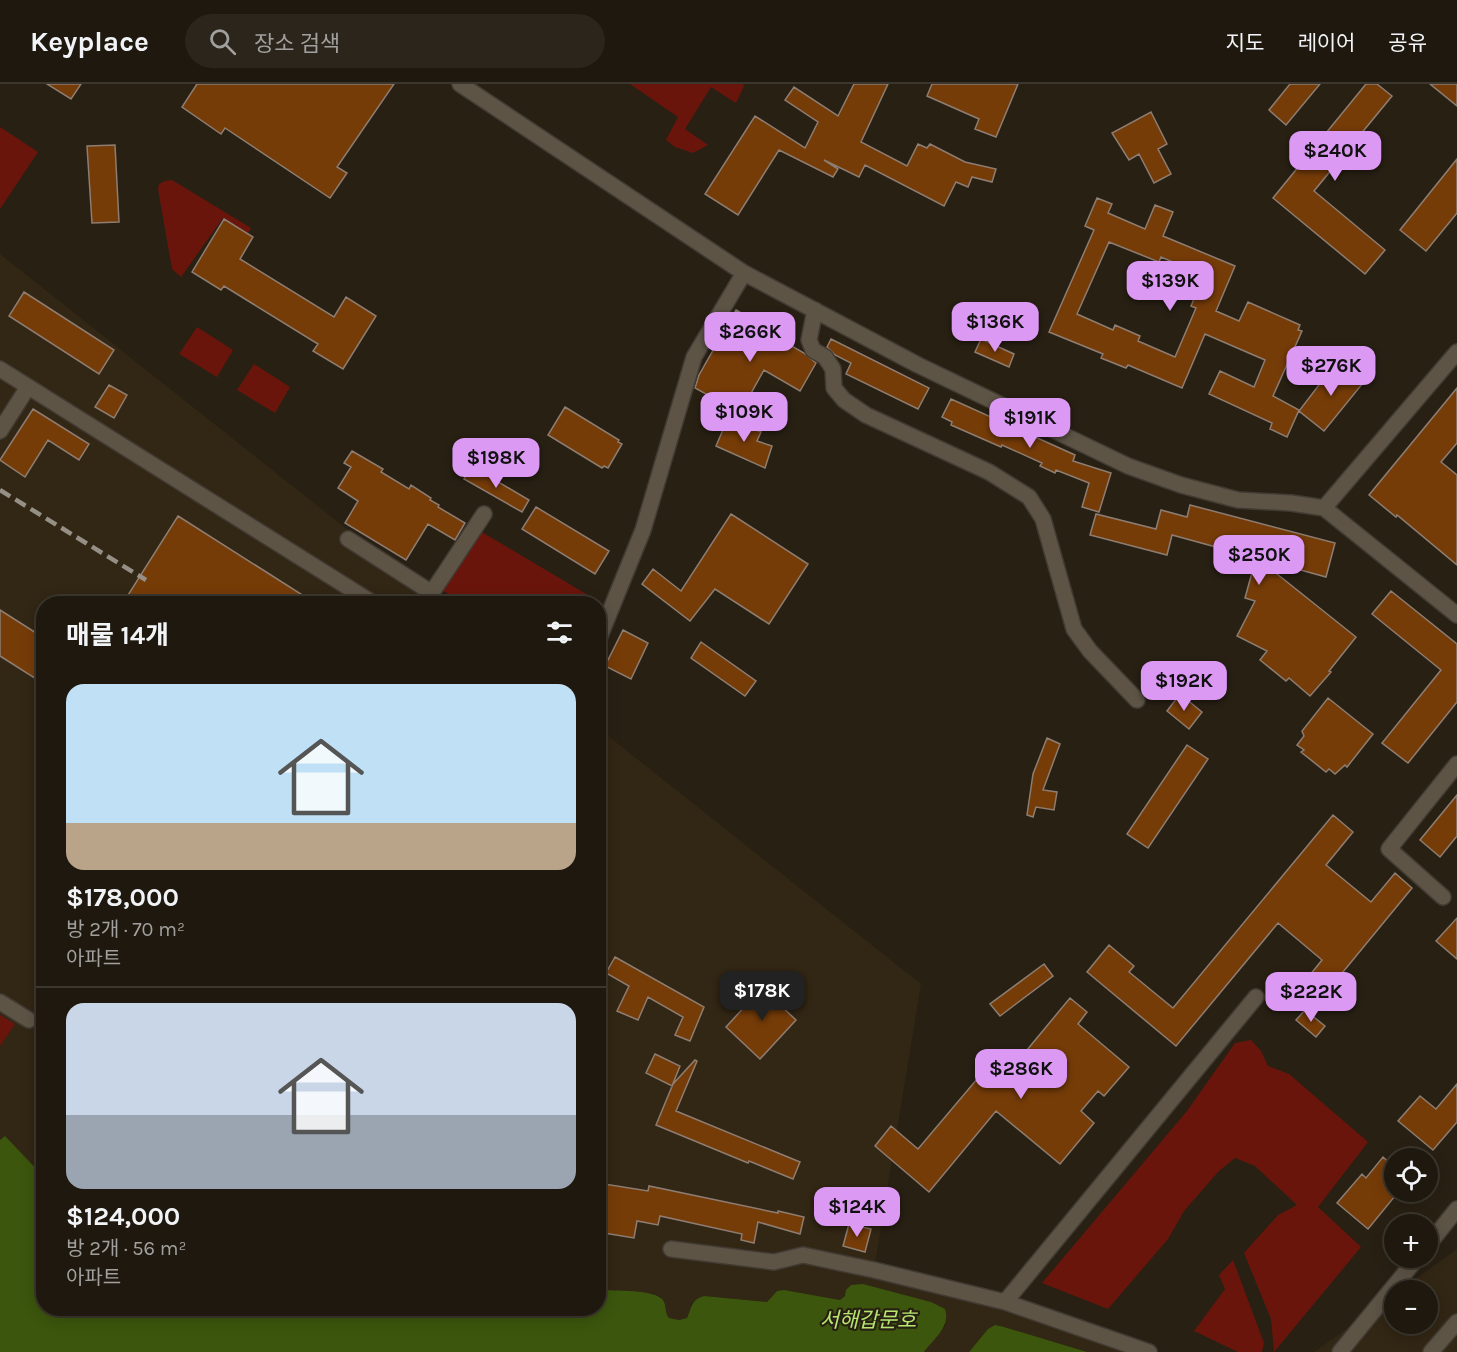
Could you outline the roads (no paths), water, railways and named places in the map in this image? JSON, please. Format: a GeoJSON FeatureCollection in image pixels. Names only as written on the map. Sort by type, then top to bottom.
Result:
{"type":"FeatureCollection","features":[{"type":"Feature","properties":{"kind":"street"},"geometry":{"type":"LineString","coordinates":[[460,84],[744,273],[918,365],[1128,466],[1181,485],[1238,500],[1291,503],[1324,508],[1457,615]]}},
{"type":"Feature","properties":{"kind":"street"},"geometry":{"type":"LineString","coordinates":[[606,621],[643,530],[694,357],[744,273]]}},
{"type":"Feature","properties":{"kind":"street"},"geometry":{"type":"LineString","coordinates":[[815,310],[809,340],[813,350],[825,357],[834,369],[834,388],[844,400],[866,415],[989,472],[1029,497],[1043,519],[1074,629],[1090,651],[1137,700]]}},
{"type":"Feature","properties":{"kind":"street"},"geometry":{"type":"LineString","coordinates":[[1324,508],[1457,352]]}},
{"type":"Feature","properties":{"kind":"street"},"geometry":{"type":"LineString","coordinates":[[0,369],[363,596]]}},
{"type":"Feature","properties":{"kind":"street"},"geometry":{"type":"LineString","coordinates":[[0,431],[28,387]]}},
{"type":"Feature","properties":{"kind":"street"},"geometry":{"type":"LineString","coordinates":[[430,596],[484,514]]}},
{"type":"Feature","properties":{"kind":"street"},"geometry":{"type":"LineString","coordinates":[[348,539],[426,596]]}},
{"type":"Feature","properties":{"kind":"street"},"geometry":{"type":"LineString","coordinates":[[1443,897],[1389,849],[1457,764]]}},
{"type":"Feature","properties":{"kind":"street"},"geometry":{"type":"LineString","coordinates":[[1005,1302],[1256,997]]}},
{"type":"Feature","properties":{"kind":"street"},"geometry":{"type":"LineString","coordinates":[[0,1002],[29,1020]]}},
{"type":"Feature","properties":{"kind":"street"},"geometry":{"type":"LineString","coordinates":[[1438,1233],[1457,1209]]}},
{"type":"Feature","properties":{"kind":"street"},"geometry":{"type":"LineString","coordinates":[[670,1249],[774,1262],[803,1255],[1005,1302],[1149,1352]]}},
{"type":"Feature","properties":{"kind":"street"},"geometry":{"type":"LineString","coordinates":[[1340,1352],[1409,1268]]}},
{"type":"Feature","properties":{"kind":"street"},"geometry":{"type":"LineString","coordinates":[[1431,1352],[1457,1322]]}},
{"type":"Feature","properties":{"kind":"water","name":"서해갑문호"},"geometry":{"type":"Polygon","coordinates":[[[5,1136],[36,1169],[36,1316],[606,1316],[606,1290],[643,1292],[659,1296],[664,1302],[669,1318],[679,1320],[687,1318],[694,1302],[704,1296],[767,1302],[777,1291],[784,1290],[840,1300],[851,1285],[863,1284],[931,1302],[945,1309],[946,1321],[944,1327],[924,1352],[0,1352],[0,1140],[5,1136]]]}},
{"type":"Feature","properties":{"kind":"water","name":"서해갑문호"},"geometry":{"type":"Polygon","coordinates":[[[995,1325],[1087,1352],[969,1352],[988,1329],[995,1325]]]}},
{"type":"Feature","properties":{"kind":"railway"},"geometry":{"type":"LineString","coordinates":[[0,490],[146,580]]}}]}
